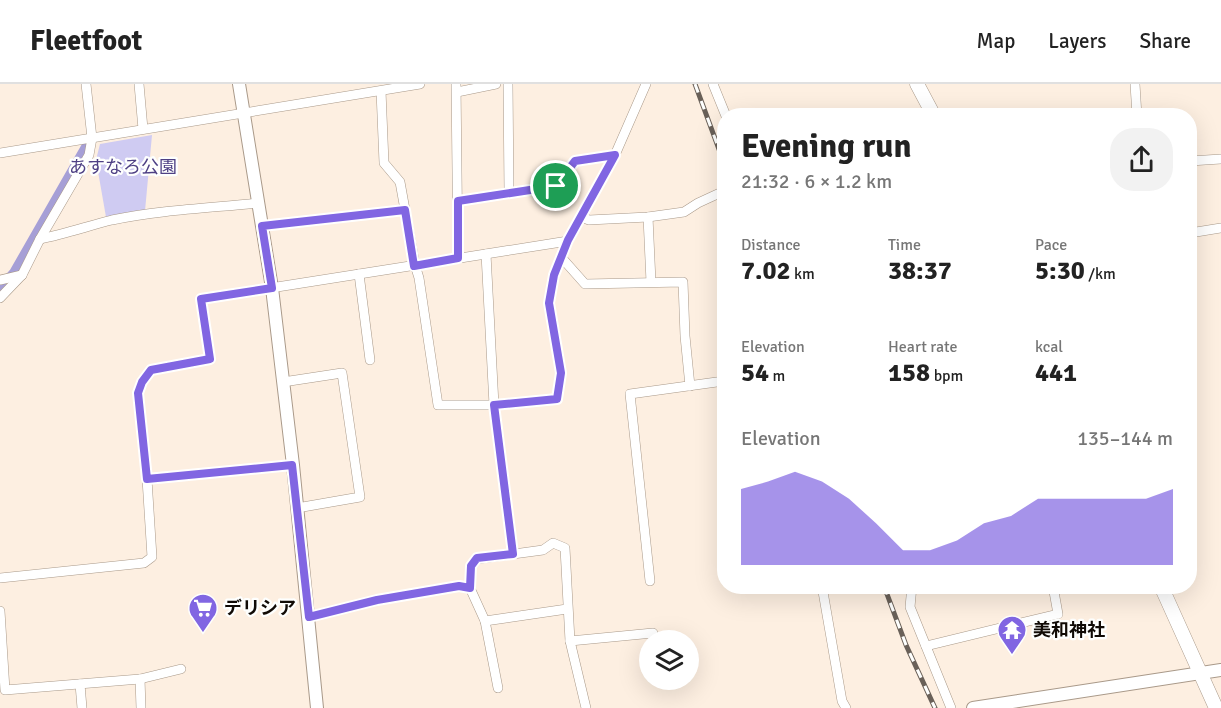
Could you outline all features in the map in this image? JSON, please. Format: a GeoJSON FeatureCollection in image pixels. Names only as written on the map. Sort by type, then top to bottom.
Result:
{"type":"FeatureCollection","features":[{"type":"Feature","properties":{"kind":"main road"},"geometry":{"type":"LineString","coordinates":[[917,84],[930,108]]}},
{"type":"Feature","properties":{"kind":"main road"},"geometry":{"type":"LineString","coordinates":[[1164,594],[1216,708]]}},
{"type":"Feature","properties":{"kind":"street"},"geometry":{"type":"LineString","coordinates":[[0,298],[11,277],[40,239],[89,154],[92,138],[86,84]]}},
{"type":"Feature","properties":{"kind":"street"},"geometry":{"type":"LineString","coordinates":[[139,84],[143,129]]}},
{"type":"Feature","properties":{"kind":"street"},"geometry":{"type":"LineString","coordinates":[[239,84],[272,288],[284,382],[317,708]]}},
{"type":"Feature","properties":{"kind":"street"},"geometry":{"type":"LineString","coordinates":[[0,153],[243,113],[357,89],[381,92],[406,85],[420,84]]}},
{"type":"Feature","properties":{"kind":"street"},"geometry":{"type":"LineString","coordinates":[[458,258],[456,88],[496,84]]}},
{"type":"Feature","properties":{"kind":"street"},"geometry":{"type":"LineString","coordinates":[[508,84],[509,192]]}},
{"type":"Feature","properties":{"kind":"street"},"geometry":{"type":"LineString","coordinates":[[381,92],[384,163],[400,182],[414,266],[419,278],[438,405],[494,405],[557,399],[561,373],[549,303],[554,275],[568,240],[615,155],[646,84]]}},
{"type":"Feature","properties":{"kind":"street"},"geometry":{"type":"LineString","coordinates":[[713,84],[723,108]]}},
{"type":"Feature","properties":{"kind":"street"},"geometry":{"type":"LineString","coordinates":[[1135,84],[1136,108]]}},
{"type":"Feature","properties":{"kind":"street"},"geometry":{"type":"LineString","coordinates":[[458,201],[556,186],[575,161],[615,155]]}},
{"type":"Feature","properties":{"kind":"street"},"geometry":{"type":"LineString","coordinates":[[1197,161],[1221,159]]}},
{"type":"Feature","properties":{"kind":"street"},"geometry":{"type":"LineString","coordinates":[[581,217],[589,220],[648,217],[684,212],[698,202],[717,194]]}},
{"type":"Feature","properties":{"kind":"street"},"geometry":{"type":"LineString","coordinates":[[40,239],[111,221],[165,212],[258,204]]}},
{"type":"Feature","properties":{"kind":"street"},"geometry":{"type":"LineString","coordinates":[[262,226],[405,210]]}},
{"type":"Feature","properties":{"kind":"street"},"geometry":{"type":"LineString","coordinates":[[648,217],[651,282]]}},
{"type":"Feature","properties":{"kind":"street"},"geometry":{"type":"LineString","coordinates":[[1197,232],[1221,228]]}},
{"type":"Feature","properties":{"kind":"street"},"geometry":{"type":"LineString","coordinates":[[0,578],[144,564],[152,557],[138,393],[142,382],[151,370],[210,359],[201,299],[568,240]]}},
{"type":"Feature","properties":{"kind":"street"},"geometry":{"type":"LineString","coordinates":[[486,254],[494,405],[513,554]]}},
{"type":"Feature","properties":{"kind":"street"},"geometry":{"type":"LineString","coordinates":[[561,257],[585,284],[684,282],[685,336],[690,386]]}},
{"type":"Feature","properties":{"kind":"street"},"geometry":{"type":"LineString","coordinates":[[359,274],[370,360]]}},
{"type":"Feature","properties":{"kind":"street"},"geometry":{"type":"LineString","coordinates":[[284,382],[342,373],[360,497],[297,508]]}},
{"type":"Feature","properties":{"kind":"street"},"geometry":{"type":"LineString","coordinates":[[650,581],[630,394],[717,382]]}},
{"type":"Feature","properties":{"kind":"street"},"geometry":{"type":"LineString","coordinates":[[147,479],[292,465]]}},
{"type":"Feature","properties":{"kind":"street"},"geometry":{"type":"LineString","coordinates":[[498,688],[485,621],[470,588],[471,566],[477,558],[543,550],[553,543],[565,548],[570,641],[586,708]]}},
{"type":"Feature","properties":{"kind":"street"},"geometry":{"type":"LineString","coordinates":[[309,617],[377,600],[459,586],[470,588]]}},
{"type":"Feature","properties":{"kind":"street"},"geometry":{"type":"LineString","coordinates":[[823,594],[842,701],[846,708]]}},
{"type":"Feature","properties":{"kind":"street"},"geometry":{"type":"LineString","coordinates":[[911,594],[910,608],[951,708]]}},
{"type":"Feature","properties":{"kind":"street"},"geometry":{"type":"LineString","coordinates":[[926,646],[1058,614],[1054,594]]}},
{"type":"Feature","properties":{"kind":"street"},"geometry":{"type":"LineString","coordinates":[[485,621],[567,609]]}},
{"type":"Feature","properties":{"kind":"street"},"geometry":{"type":"LineString","coordinates":[[0,611],[5,690],[140,679],[181,669]]}},
{"type":"Feature","properties":{"kind":"street"},"geometry":{"type":"LineString","coordinates":[[570,641],[639,634]]}},
{"type":"Feature","properties":{"kind":"street"},"geometry":{"type":"LineString","coordinates":[[973,708],[1039,703],[1221,670]]}},
{"type":"Feature","properties":{"kind":"street"},"geometry":{"type":"LineString","coordinates":[[140,679],[141,708]]}},
{"type":"Feature","properties":{"kind":"street"},"geometry":{"type":"LineString","coordinates":[[80,684],[82,708]]}},
{"type":"Feature","properties":{"kind":"green space","name":"あすなろ公園"},"geometry":{"type":"Polygon","coordinates":[[[152,135],[145,211],[106,217],[96,160],[100,144],[152,135]]]}},
{"type":"Feature","properties":{"kind":"waterway"},"geometry":{"type":"LineString","coordinates":[[0,288],[14,273],[86,147]]}},
{"type":"Feature","properties":{"kind":"railway"},"geometry":{"type":"LineString","coordinates":[[695,84],[717,144]]}},
{"type":"Feature","properties":{"kind":"railway"},"geometry":{"type":"LineString","coordinates":[[887,594],[906,645],[935,708]]}},
{"type":"Feature","properties":{"kind":"place","name":"デリシア"},"geometry":{"type":"Point","coordinates":[203,634]}},
{"type":"Feature","properties":{"kind":"place","name":"美和神社"},"geometry":{"type":"Point","coordinates":[1012,656]}},
{"type":"Feature","properties":{"kind":"route"},"geometry":{"type":"LineString","coordinates":[[615,155],[568,240],[554,275],[549,303],[561,373],[557,399],[494,405],[513,554],[477,558],[471,566],[470,588],[459,586],[377,600],[309,617],[292,465],[147,479],[138,393],[142,382],[151,370],[210,359],[201,299],[272,288],[262,226],[405,210],[414,266],[458,258],[458,201],[556,186],[575,161],[615,155]]}}]}
